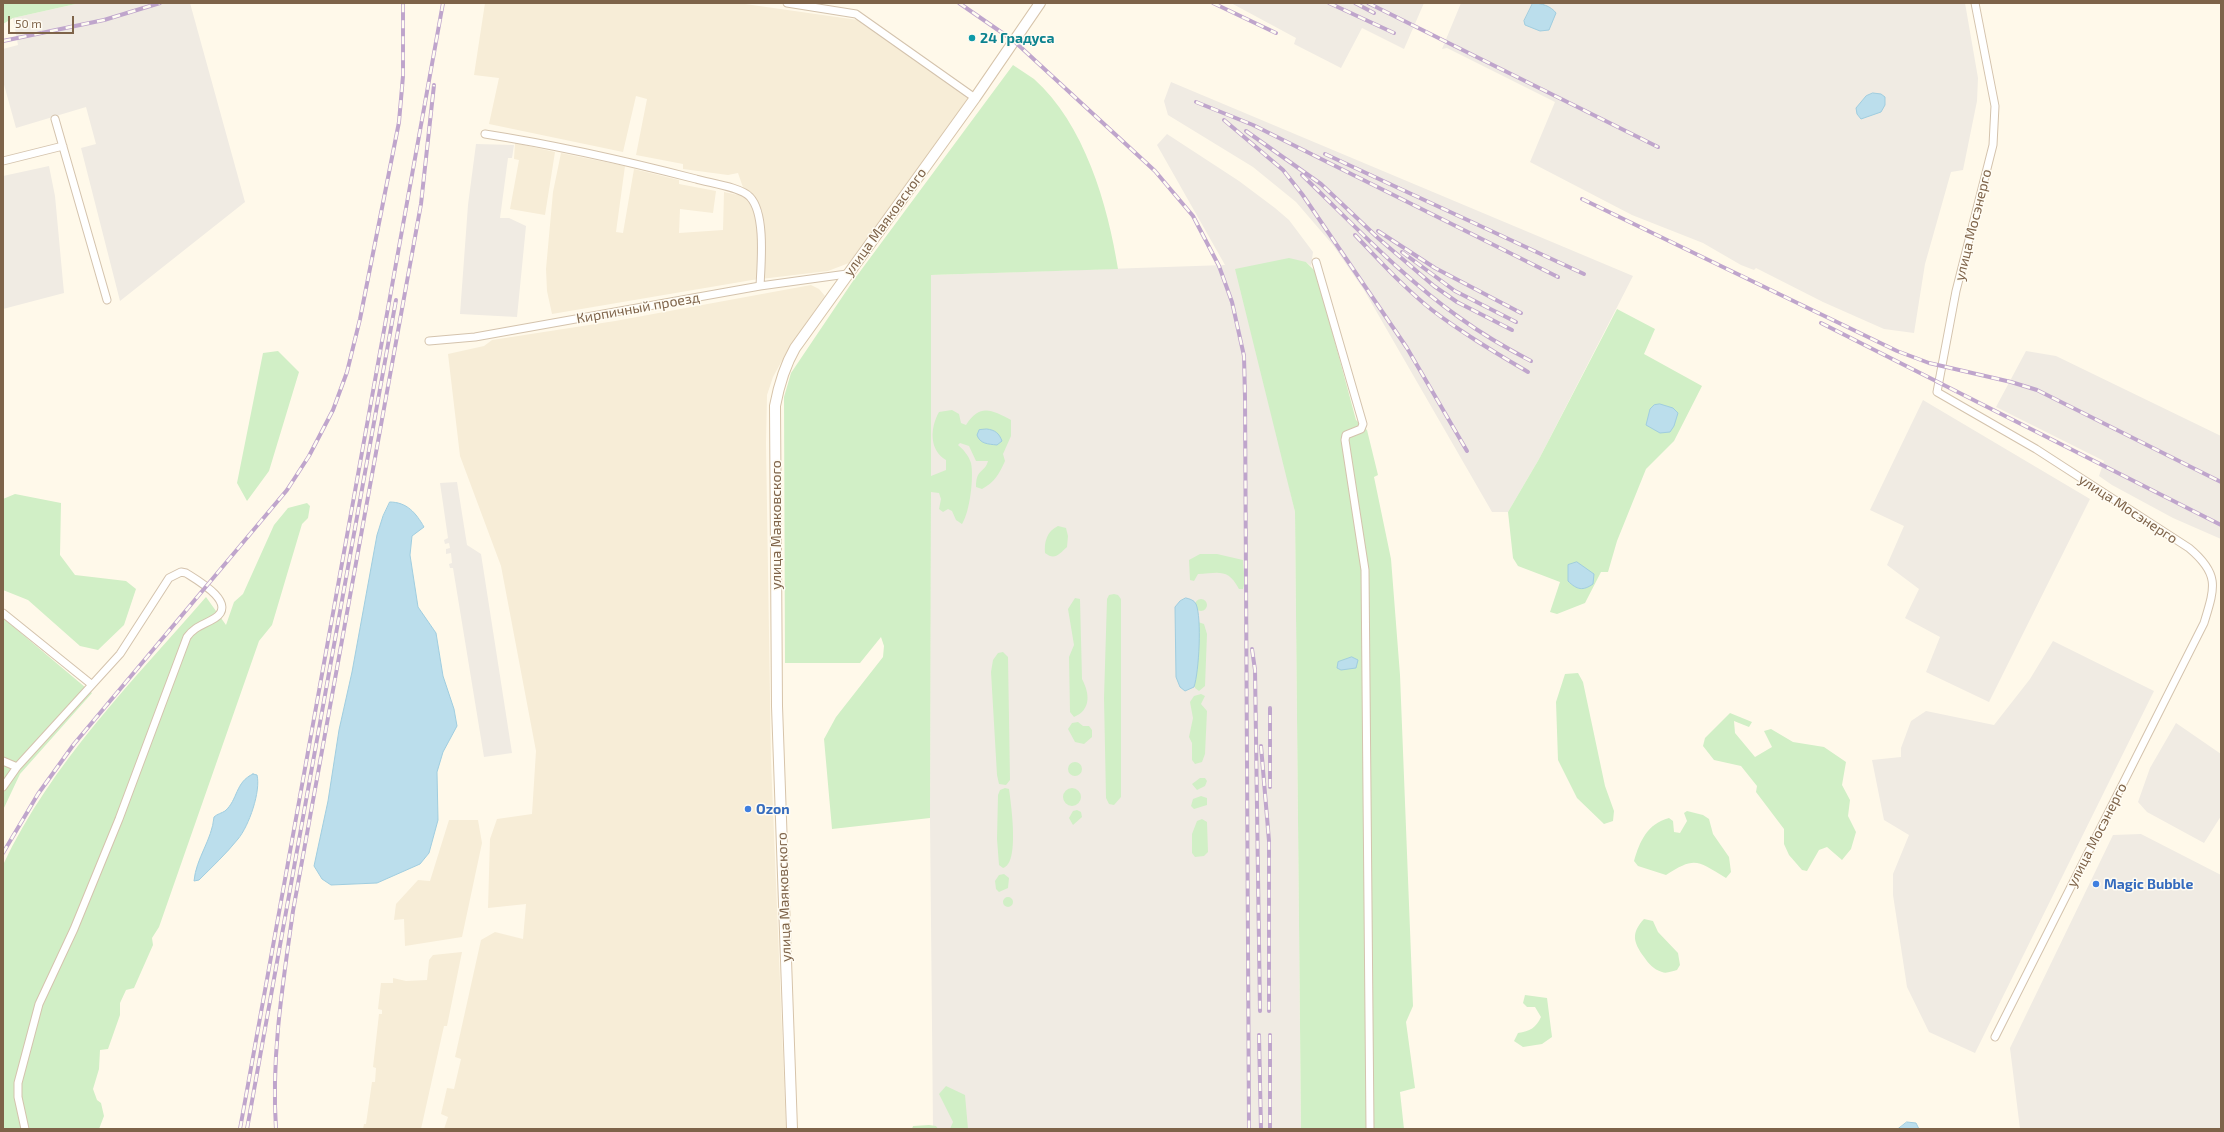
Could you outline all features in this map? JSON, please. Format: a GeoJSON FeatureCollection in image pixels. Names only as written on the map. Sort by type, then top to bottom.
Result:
{"type":"FeatureCollection","features":[{"type":"Feature","properties":{"kind":"street"},"geometry":{"type":"LineString","coordinates":[[787,3],[856,14],[975,98]]}},
{"type":"Feature","properties":{"kind":"street","name":"улица Маяковского"},"geometry":{"type":"LineString","coordinates":[[792,1129],[777,706],[775,406],[779,384],[786,364],[847,274],[975,98],[1040,3]]}},
{"type":"Feature","properties":{"kind":"street","name":"улица Мосэнерго"},"geometry":{"type":"LineString","coordinates":[[1975,3],[1995,106],[1993,145],[1956,291],[1937,392],[2036,449],[2189,548],[2205,561],[2213,578],[2212,598],[2204,623],[1995,1037]]}},
{"type":"Feature","properties":{"kind":"street"},"geometry":{"type":"LineString","coordinates":[[56,119],[107,300]]}},
{"type":"Feature","properties":{"kind":"street"},"geometry":{"type":"LineString","coordinates":[[485,134],[533,142],[640,165],[744,192],[756,206],[761,233],[760,286]]}},
{"type":"Feature","properties":{"kind":"street"},"geometry":{"type":"LineString","coordinates":[[3,161],[63,146]]}},
{"type":"Feature","properties":{"kind":"street"},"geometry":{"type":"LineString","coordinates":[[1316,262],[1363,424],[1361,429],[1346,435],[1345,440],[1365,570],[1370,1129]]}},
{"type":"Feature","properties":{"kind":"street","name":"Кирпичный проезд"},"geometry":{"type":"LineString","coordinates":[[429,341],[475,337],[760,286],[847,274]]}},
{"type":"Feature","properties":{"kind":"street"},"geometry":{"type":"LineString","coordinates":[[3,787],[17,767],[91,684],[108,669],[120,654],[169,578],[181,572],[186,573],[217,595],[222,607],[220,613],[215,618],[199,625],[187,637],[119,819],[74,929],[39,1004],[18,1082],[18,1098],[25,1129]]}},
{"type":"Feature","properties":{"kind":"street"},"geometry":{"type":"LineString","coordinates":[[3,613],[91,684]]}},
{"type":"Feature","properties":{"kind":"street"},"geometry":{"type":"LineString","coordinates":[[3,761],[17,767]]}},
{"type":"Feature","properties":{"kind":"shaded area"},"geometry":{"type":"Polygon","coordinates":[[[80,3],[190,3],[245,202],[120,301],[81,148],[96,144],[86,107],[16,128],[3,81],[3,49],[18,45],[13,18],[80,3]]]}},
{"type":"Feature","properties":{"kind":"shaded area"},"geometry":{"type":"Polygon","coordinates":[[[485,3],[738,3],[858,20],[968,98],[849,263],[828,271],[752,280],[552,314],[547,291],[546,269],[553,192],[561,153],[625,166],[616,232],[623,233],[634,169],[679,180],[679,184],[716,191],[713,213],[680,209],[679,233],[723,230],[724,192],[743,196],[747,199],[738,173],[728,175],[683,169],[683,164],[636,155],[647,99],[636,96],[623,152],[489,124],[499,78],[474,75],[485,3]]]}},
{"type":"Feature","properties":{"kind":"shaded area"},"geometry":{"type":"Polygon","coordinates":[[[1231,3],[1424,3],[1404,49],[1362,28],[1341,68],[1294,44],[1296,38],[1231,3]]]}},
{"type":"Feature","properties":{"kind":"shaded area"},"geometry":{"type":"Polygon","coordinates":[[[1461,3],[1965,3],[1978,78],[1977,101],[1963,170],[1951,172],[1925,264],[1914,333],[1884,329],[1823,302],[1756,268],[1754,270],[1741,265],[1703,243],[1632,215],[1530,162],[1555,102],[1447,48],[1442,49],[1461,3]]]}},
{"type":"Feature","properties":{"kind":"shaded area"},"geometry":{"type":"Polygon","coordinates":[[[1171,82],[1633,276],[1539,459],[1508,512],[1492,512],[1364,290],[1333,245],[1296,202],[1253,167],[1168,115],[1164,101],[1171,82]]]}},
{"type":"Feature","properties":{"kind":"shaded area"},"geometry":{"type":"Polygon","coordinates":[[[1167,134],[1239,181],[1275,208],[1289,220],[1313,252],[1311,266],[1306,262],[1282,454],[1295,512],[1301,1129],[933,1129],[930,818],[931,275],[1225,265],[1157,145],[1167,134]]]}},
{"type":"Feature","properties":{"kind":"shaded area"},"geometry":{"type":"Polygon","coordinates":[[[515,143],[555,152],[545,215],[510,209],[519,160],[514,159],[515,143]]]}},
{"type":"Feature","properties":{"kind":"shaded area"},"geometry":{"type":"Polygon","coordinates":[[[476,144],[514,145],[512,158],[508,158],[500,218],[509,218],[526,226],[517,317],[460,314],[468,205],[476,144]]]}},
{"type":"Feature","properties":{"kind":"shaded area"},"geometry":{"type":"Polygon","coordinates":[[[49,166],[55,196],[64,293],[3,309],[3,176],[49,166]]]}},
{"type":"Feature","properties":{"kind":"shaded area"},"geometry":{"type":"Polygon","coordinates":[[[811,285],[819,289],[825,296],[790,346],[773,377],[767,395],[766,443],[771,760],[786,1129],[444,1129],[448,1117],[441,1114],[447,1088],[454,1089],[461,1059],[455,1057],[481,940],[495,932],[523,939],[526,904],[488,908],[490,839],[497,819],[532,814],[536,751],[501,566],[460,456],[448,354],[484,346],[492,340],[615,321],[811,285]]]}},
{"type":"Feature","properties":{"kind":"shaded area"},"geometry":{"type":"Polygon","coordinates":[[[2026,351],[2056,356],[2221,436],[2221,539],[2173,518],[2112,485],[2099,476],[2104,461],[1996,407],[2026,351]]]}},
{"type":"Feature","properties":{"kind":"shaded area"},"geometry":{"type":"Polygon","coordinates":[[[1923,400],[2090,499],[1989,702],[1926,672],[1940,637],[1905,618],[1919,589],[1887,565],[1904,526],[1870,510],[1923,400]]]}},
{"type":"Feature","properties":{"kind":"shaded area"},"geometry":{"type":"Polygon","coordinates":[[[457,482],[467,545],[481,554],[512,753],[484,757],[453,568],[450,568],[449,564],[452,563],[451,553],[446,554],[446,549],[450,548],[449,543],[445,544],[444,540],[448,538],[440,483],[457,482]]]}},
{"type":"Feature","properties":{"kind":"shaded area"},"geometry":{"type":"Polygon","coordinates":[[[2053,641],[2154,691],[1975,1053],[1929,1032],[1907,987],[1893,895],[1893,874],[1909,835],[1884,820],[1872,760],[1901,757],[1901,748],[1911,721],[1926,711],[1994,725],[2030,679],[2053,641]]]}},
{"type":"Feature","properties":{"kind":"shaded area"},"geometry":{"type":"Polygon","coordinates":[[[2176,723],[2221,754],[2221,816],[2204,843],[2147,812],[2138,802],[2150,768],[2176,723]]]}},
{"type":"Feature","properties":{"kind":"shaded area"},"geometry":{"type":"Polygon","coordinates":[[[449,820],[478,820],[482,843],[462,937],[405,946],[404,919],[394,920],[396,904],[418,880],[430,881],[449,820]]]}},
{"type":"Feature","properties":{"kind":"shaded area"},"geometry":{"type":"Polygon","coordinates":[[[2141,834],[2221,875],[2221,1129],[2020,1129],[2010,1048],[2113,835],[2141,834]]]}},
{"type":"Feature","properties":{"kind":"shaded area"},"geometry":{"type":"Polygon","coordinates":[[[462,952],[447,1026],[444,1026],[421,1129],[363,1129],[364,1124],[366,1124],[372,1082],[375,1082],[376,1068],[373,1067],[379,1014],[382,1014],[382,1010],[378,1009],[381,983],[393,983],[393,978],[406,981],[427,980],[429,960],[433,955],[462,952]]]}},
{"type":"Feature","properties":{"kind":"green space"},"geometry":{"type":"Polygon","coordinates":[[[3,3],[80,3],[13,18],[3,24],[3,3]]]}},
{"type":"Feature","properties":{"kind":"green space"},"geometry":{"type":"Polygon","coordinates":[[[1013,65],[1034,79],[1052,97],[1067,118],[1080,142],[1091,166],[1108,218],[1118,269],[931,275],[931,476],[946,470],[946,460],[936,451],[933,438],[934,425],[939,412],[952,410],[959,414],[961,423],[966,425],[971,418],[981,411],[987,410],[998,413],[1011,420],[1011,436],[1003,454],[1005,461],[1001,470],[993,480],[982,489],[976,487],[976,481],[979,474],[987,465],[988,461],[976,461],[969,446],[960,443],[958,445],[969,458],[972,469],[972,485],[969,503],[965,519],[962,524],[956,520],[952,511],[948,509],[943,512],[939,509],[941,499],[939,493],[931,492],[930,818],[832,829],[824,739],[836,717],[883,657],[884,646],[881,637],[860,663],[785,663],[784,397],[791,373],[853,281],[1013,65]]]}},
{"type":"Feature","properties":{"kind":"green space"},"geometry":{"type":"Polygon","coordinates":[[[1289,258],[1306,262],[1316,272],[1356,420],[1367,430],[1378,475],[1374,477],[1391,559],[1400,675],[1413,1006],[1406,1022],[1415,1088],[1400,1092],[1404,1129],[1301,1129],[1295,512],[1235,269],[1289,258]]]}},
{"type":"Feature","properties":{"kind":"green space"},"geometry":{"type":"Polygon","coordinates":[[[1617,309],[1655,329],[1644,354],[1702,386],[1674,441],[1646,469],[1617,541],[1608,572],[1601,572],[1585,603],[1557,614],[1550,612],[1560,582],[1518,566],[1513,558],[1508,512],[1539,459],[1617,309]]]}},
{"type":"Feature","properties":{"kind":"green space"},"geometry":{"type":"Polygon","coordinates":[[[278,351],[299,372],[269,471],[247,501],[237,483],[263,353],[278,351]]]}},
{"type":"Feature","properties":{"kind":"green space"},"geometry":{"type":"Polygon","coordinates":[[[15,494],[61,503],[60,555],[75,575],[126,581],[136,589],[124,625],[98,650],[80,646],[28,600],[3,590],[3,499],[15,494]]]}},
{"type":"Feature","properties":{"kind":"green space"},"geometry":{"type":"Polygon","coordinates":[[[307,503],[310,506],[308,518],[302,524],[272,625],[259,641],[159,927],[152,938],[153,945],[134,988],[126,990],[120,1003],[120,1015],[108,1049],[100,1050],[99,1069],[93,1089],[97,1100],[101,1103],[104,1116],[99,1129],[3,1129],[3,865],[45,792],[95,724],[206,597],[226,625],[234,602],[243,594],[274,525],[288,508],[307,503]]]}},
{"type":"Feature","properties":{"kind":"green space"},"geometry":{"type":"Polygon","coordinates":[[[1058,526],[1066,528],[1068,536],[1067,547],[1057,556],[1048,555],[1045,553],[1047,537],[1054,528],[1058,526]]]}},
{"type":"Feature","properties":{"kind":"green space"},"geometry":{"type":"Polygon","coordinates":[[[1200,554],[1217,554],[1243,560],[1243,589],[1239,589],[1231,578],[1222,573],[1198,574],[1194,581],[1190,580],[1189,560],[1200,554]]]}},
{"type":"Feature","properties":{"kind":"green space"},"geometry":{"type":"Polygon","coordinates":[[[1109,595],[1118,595],[1121,599],[1121,797],[1114,805],[1109,804],[1106,798],[1104,698],[1107,599],[1109,595]]]}},
{"type":"Feature","properties":{"kind":"green space"},"geometry":{"type":"Polygon","coordinates":[[[1075,598],[1080,599],[1082,679],[1087,690],[1087,701],[1084,710],[1074,717],[1070,712],[1069,657],[1074,645],[1068,609],[1075,598]]]}},
{"type":"Feature","properties":{"kind":"green space"},"geometry":{"type":"Polygon","coordinates":[[[1199,599],[1203,599],[1207,605],[1203,611],[1199,611],[1195,607],[1195,603],[1199,599]]]}},
{"type":"Feature","properties":{"kind":"green space"},"geometry":{"type":"Polygon","coordinates":[[[3,618],[92,693],[20,774],[3,810],[3,618]]]}},
{"type":"Feature","properties":{"kind":"green space"},"geometry":{"type":"Polygon","coordinates":[[[1198,622],[1204,624],[1207,634],[1205,686],[1199,691],[1195,688],[1193,678],[1198,622]]]}},
{"type":"Feature","properties":{"kind":"green space"},"geometry":{"type":"Polygon","coordinates":[[[1003,652],[1008,657],[1010,780],[1006,785],[999,784],[997,775],[991,672],[993,660],[998,653],[1003,652]]]}},
{"type":"Feature","properties":{"kind":"green space"},"geometry":{"type":"Polygon","coordinates":[[[1578,673],[1583,682],[1605,786],[1614,811],[1613,821],[1604,824],[1577,798],[1558,760],[1556,702],[1565,674],[1578,673]]]}},
{"type":"Feature","properties":{"kind":"green space"},"geometry":{"type":"Polygon","coordinates":[[[1201,694],[1205,696],[1201,704],[1207,711],[1205,754],[1202,762],[1195,764],[1192,760],[1192,743],[1189,737],[1193,718],[1190,702],[1194,696],[1201,694]]]}},
{"type":"Feature","properties":{"kind":"green space"},"geometry":{"type":"Polygon","coordinates":[[[1730,713],[1752,722],[1749,727],[1734,721],[1735,733],[1755,757],[1772,747],[1764,731],[1771,729],[1793,742],[1824,747],[1846,762],[1842,785],[1850,800],[1848,816],[1856,832],[1851,849],[1842,860],[1827,847],[1819,850],[1807,871],[1802,870],[1789,855],[1784,844],[1784,829],[1756,792],[1757,786],[1741,766],[1714,760],[1703,746],[1705,738],[1730,713]]]}},
{"type":"Feature","properties":{"kind":"green space"},"geometry":{"type":"Polygon","coordinates":[[[1078,722],[1083,726],[1089,726],[1092,730],[1092,737],[1084,744],[1075,742],[1068,729],[1072,723],[1078,722]]]}},
{"type":"Feature","properties":{"kind":"green space"},"geometry":{"type":"Polygon","coordinates":[[[1075,762],[1080,764],[1082,769],[1080,774],[1075,776],[1070,774],[1068,769],[1070,764],[1075,762]]]}},
{"type":"Feature","properties":{"kind":"green space"},"geometry":{"type":"Polygon","coordinates":[[[1200,778],[1205,778],[1207,781],[1205,786],[1197,790],[1192,784],[1200,778]]]}},
{"type":"Feature","properties":{"kind":"green space"},"geometry":{"type":"Polygon","coordinates":[[[1005,788],[1009,789],[1013,845],[1008,864],[1003,868],[999,865],[997,839],[998,795],[1000,790],[1005,788]]]}},
{"type":"Feature","properties":{"kind":"green space"},"geometry":{"type":"Polygon","coordinates":[[[1068,788],[1076,788],[1081,793],[1079,804],[1076,806],[1068,806],[1063,801],[1063,793],[1068,788]]]}},
{"type":"Feature","properties":{"kind":"green space"},"geometry":{"type":"Polygon","coordinates":[[[1201,796],[1207,798],[1207,805],[1194,809],[1191,806],[1193,799],[1201,796]]]}},
{"type":"Feature","properties":{"kind":"green space"},"geometry":{"type":"Polygon","coordinates":[[[1077,810],[1081,812],[1082,817],[1073,825],[1069,818],[1073,811],[1077,810]]]}},
{"type":"Feature","properties":{"kind":"green space"},"geometry":{"type":"Polygon","coordinates":[[[1687,811],[1703,815],[1709,819],[1713,834],[1729,857],[1731,872],[1726,878],[1709,868],[1696,863],[1684,865],[1666,875],[1638,866],[1634,861],[1642,840],[1655,824],[1669,818],[1673,821],[1674,832],[1680,833],[1687,821],[1684,813],[1687,811]]]}},
{"type":"Feature","properties":{"kind":"green space"},"geometry":{"type":"Polygon","coordinates":[[[1202,819],[1207,822],[1208,852],[1204,856],[1195,857],[1192,853],[1192,834],[1197,821],[1202,819]]]}},
{"type":"Feature","properties":{"kind":"green space"},"geometry":{"type":"Polygon","coordinates":[[[1004,874],[1009,878],[1008,888],[999,892],[996,889],[995,881],[999,875],[1004,874]]]}},
{"type":"Feature","properties":{"kind":"green space"},"geometry":{"type":"Polygon","coordinates":[[[1006,897],[1010,897],[1012,898],[1012,906],[1006,907],[1003,904],[1003,900],[1006,897]]]}},
{"type":"Feature","properties":{"kind":"green space"},"geometry":{"type":"Polygon","coordinates":[[[1644,919],[1653,921],[1658,932],[1678,953],[1680,965],[1677,970],[1665,973],[1659,971],[1650,964],[1640,952],[1636,942],[1635,933],[1644,919]]]}},
{"type":"Feature","properties":{"kind":"green space"},"geometry":{"type":"Polygon","coordinates":[[[1525,995],[1547,998],[1552,1037],[1542,1044],[1523,1047],[1514,1041],[1518,1033],[1532,1028],[1537,1024],[1541,1017],[1535,1007],[1527,1007],[1523,1003],[1525,995]]]}},
{"type":"Feature","properties":{"kind":"green space"},"geometry":{"type":"Polygon","coordinates":[[[946,1086],[965,1095],[968,1129],[950,1129],[953,1122],[939,1094],[946,1086]]]}},
{"type":"Feature","properties":{"kind":"green space"},"geometry":{"type":"Polygon","coordinates":[[[913,1126],[936,1126],[938,1129],[912,1129],[913,1126]]]}},
{"type":"Feature","properties":{"kind":"water"},"geometry":{"type":"Polygon","coordinates":[[[1533,3],[1546,5],[1556,13],[1549,30],[1540,31],[1525,25],[1524,21],[1533,3]]]}},
{"type":"Feature","properties":{"kind":"water"},"geometry":{"type":"Polygon","coordinates":[[[1873,93],[1881,94],[1885,97],[1885,105],[1881,112],[1861,119],[1857,114],[1856,108],[1866,96],[1873,93]]]}},
{"type":"Feature","properties":{"kind":"water"},"geometry":{"type":"Polygon","coordinates":[[[1660,404],[1673,408],[1678,413],[1674,426],[1670,432],[1660,433],[1646,425],[1650,409],[1654,405],[1660,404]]]}},
{"type":"Feature","properties":{"kind":"water"},"geometry":{"type":"Polygon","coordinates":[[[987,429],[996,432],[1002,441],[997,445],[985,443],[980,440],[977,435],[979,430],[987,429]]]}},
{"type":"Feature","properties":{"kind":"water"},"geometry":{"type":"Polygon","coordinates":[[[390,502],[396,502],[406,506],[418,517],[424,527],[412,536],[410,555],[418,607],[436,633],[443,676],[454,709],[457,726],[443,752],[437,772],[438,820],[429,853],[420,864],[377,883],[331,885],[322,879],[314,866],[328,801],[339,730],[352,672],[377,535],[383,516],[390,502]]]}},
{"type":"Feature","properties":{"kind":"water"},"geometry":{"type":"Polygon","coordinates":[[[1577,562],[1594,574],[1593,584],[1586,588],[1577,588],[1568,581],[1568,565],[1577,562]]]}},
{"type":"Feature","properties":{"kind":"water"},"geometry":{"type":"Polygon","coordinates":[[[1186,598],[1190,599],[1196,604],[1198,611],[1199,645],[1194,687],[1185,691],[1180,687],[1176,677],[1175,607],[1180,601],[1186,598]]]}},
{"type":"Feature","properties":{"kind":"water"},"geometry":{"type":"Polygon","coordinates":[[[1352,657],[1358,660],[1356,668],[1341,670],[1337,668],[1338,662],[1352,657]]]}},
{"type":"Feature","properties":{"kind":"water"},"geometry":{"type":"Polygon","coordinates":[[[253,774],[257,775],[258,782],[256,799],[246,826],[233,845],[199,880],[194,881],[195,873],[213,825],[214,817],[229,807],[240,786],[247,777],[253,774]]]}},
{"type":"Feature","properties":{"kind":"water"},"geometry":{"type":"Polygon","coordinates":[[[1907,1122],[1916,1123],[1919,1129],[1898,1129],[1907,1122]]]}},
{"type":"Feature","properties":{"kind":"railway"},"geometry":{"type":"LineString","coordinates":[[3,41],[104,20],[160,3]]}},
{"type":"Feature","properties":{"kind":"railway"},"geometry":{"type":"LineString","coordinates":[[3,853],[38,794],[74,744],[287,490],[309,456],[333,410],[347,372],[360,319],[399,122],[403,76],[403,3]]}},
{"type":"Feature","properties":{"kind":"railway"},"geometry":{"type":"LineString","coordinates":[[240,1129],[443,3]]}},
{"type":"Feature","properties":{"kind":"railway"},"geometry":{"type":"LineString","coordinates":[[959,3],[1014,41],[1155,171],[1193,216],[1219,266],[1232,302],[1244,356],[1245,397],[1249,1129]]}},
{"type":"Feature","properties":{"kind":"railway"},"geometry":{"type":"LineString","coordinates":[[1213,3],[1276,33]]}},
{"type":"Feature","properties":{"kind":"railway"},"geometry":{"type":"LineString","coordinates":[[1329,3],[1394,33]]}},
{"type":"Feature","properties":{"kind":"railway"},"geometry":{"type":"LineString","coordinates":[[1355,3],[1374,13]]}},
{"type":"Feature","properties":{"kind":"railway"},"geometry":{"type":"LineString","coordinates":[[1368,3],[1658,147]]}},
{"type":"Feature","properties":{"kind":"railway"},"geometry":{"type":"LineString","coordinates":[[276,1129],[275,1074],[279,1020],[293,911],[421,204],[434,85]]}},
{"type":"Feature","properties":{"kind":"railway"},"geometry":{"type":"LineString","coordinates":[[1196,102],[1253,125],[1558,277]]}},
{"type":"Feature","properties":{"kind":"railway"},"geometry":{"type":"LineString","coordinates":[[1224,120],[1283,170],[1302,194],[1407,348],[1467,451]]}},
{"type":"Feature","properties":{"kind":"railway"},"geometry":{"type":"LineString","coordinates":[[1246,131],[1321,184],[1378,238],[1434,286],[1457,302],[1512,330]]}},
{"type":"Feature","properties":{"kind":"railway"},"geometry":{"type":"LineString","coordinates":[[1325,154],[1584,274]]}},
{"type":"Feature","properties":{"kind":"railway"},"geometry":{"type":"LineString","coordinates":[[1302,175],[1378,250],[1418,285],[1468,324],[1503,346],[1531,361]]}},
{"type":"Feature","properties":{"kind":"railway"},"geometry":{"type":"LineString","coordinates":[[1582,199],[1897,351],[1929,363],[2011,382],[2037,390],[2221,482]]}},
{"type":"Feature","properties":{"kind":"railway"},"geometry":{"type":"LineString","coordinates":[[1378,231],[1435,268],[1521,313]]}},
{"type":"Feature","properties":{"kind":"railway"},"geometry":{"type":"LineString","coordinates":[[1355,235],[1402,283],[1432,310],[1467,335],[1528,372]]}},
{"type":"Feature","properties":{"kind":"railway"},"geometry":{"type":"LineString","coordinates":[[1402,252],[1455,291],[1516,322]]}},
{"type":"Feature","properties":{"kind":"railway"},"geometry":{"type":"LineString","coordinates":[[247,1129],[396,300]]}},
{"type":"Feature","properties":{"kind":"railway"},"geometry":{"type":"LineString","coordinates":[[1821,323],[2221,525]]}},
{"type":"Feature","properties":{"kind":"railway"},"geometry":{"type":"LineString","coordinates":[[1252,649],[1255,670],[1260,1011]]}},
{"type":"Feature","properties":{"kind":"railway"},"geometry":{"type":"LineString","coordinates":[[1270,708],[1270,787]]}},
{"type":"Feature","properties":{"kind":"railway"},"geometry":{"type":"LineString","coordinates":[[1261,746],[1269,841],[1269,1011]]}},
{"type":"Feature","properties":{"kind":"railway"},"geometry":{"type":"LineString","coordinates":[[1259,1035],[1261,1129]]}},
{"type":"Feature","properties":{"kind":"railway"},"geometry":{"type":"LineString","coordinates":[[1270,1035],[1270,1129]]}},
{"type":"Feature","properties":{"kind":"place","name":"24 Градуса"},"geometry":{"type":"Point","coordinates":[972,38]}},
{"type":"Feature","properties":{"kind":"place","name":"Ozon"},"geometry":{"type":"Point","coordinates":[748,809]}},
{"type":"Feature","properties":{"kind":"place","name":"Magic Bubble"},"geometry":{"type":"Point","coordinates":[2096,884]}}]}
